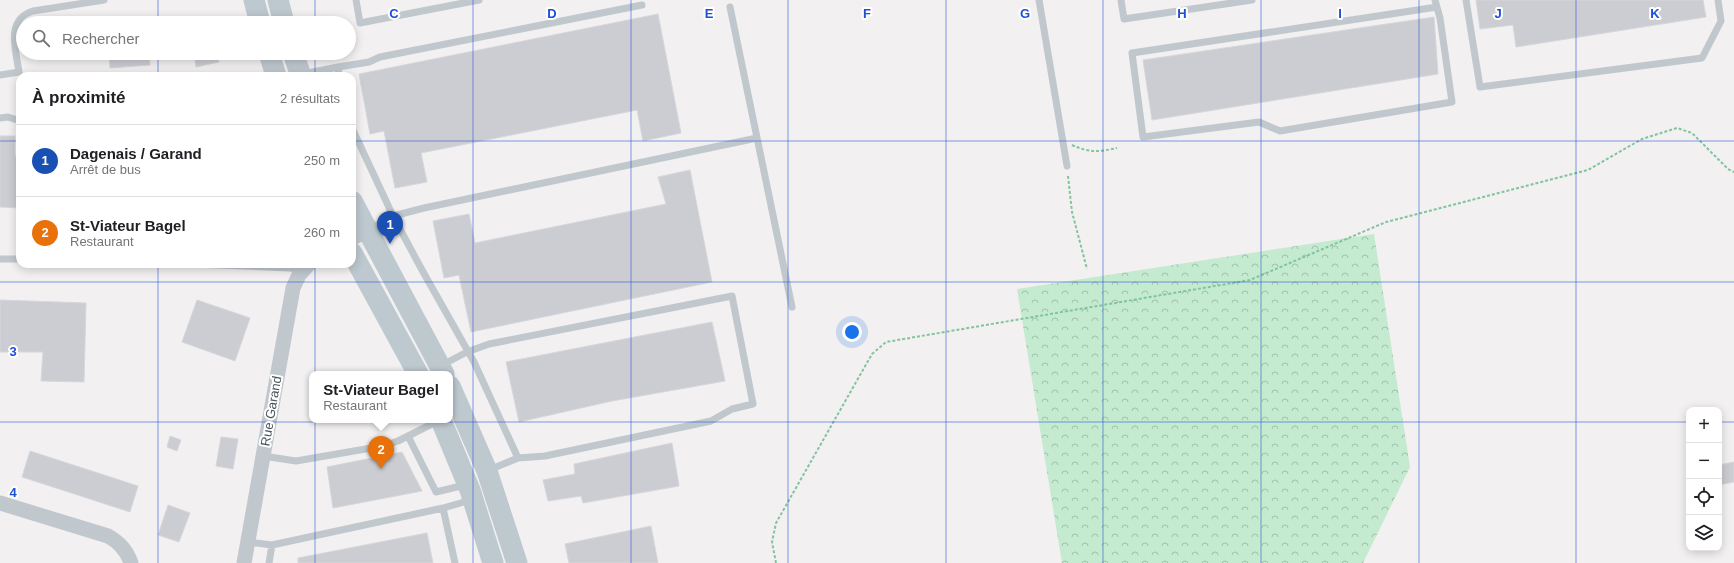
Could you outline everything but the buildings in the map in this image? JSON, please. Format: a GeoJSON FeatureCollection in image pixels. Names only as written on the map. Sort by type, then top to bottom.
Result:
{"type":"FeatureCollection","features":[{"type":"Feature","properties":{"kind":"main road"},"geometry":{"type":"LineString","coordinates":[[254,0],[258,16]]}},
{"type":"Feature","properties":{"kind":"main road"},"geometry":{"type":"LineString","coordinates":[[278,0],[282,16]]}},
{"type":"Feature","properties":{"kind":"main road"},"geometry":{"type":"LineString","coordinates":[[270,60],[275,72]]}},
{"type":"Feature","properties":{"kind":"main road"},"geometry":{"type":"LineString","coordinates":[[295,60],[299,72]]}},
{"type":"Feature","properties":{"kind":"main road"},"geometry":{"type":"LineString","coordinates":[[356,218],[360,235],[442,370]]}},
{"type":"Feature","properties":{"kind":"main road"},"geometry":{"type":"LineString","coordinates":[[356,259],[416,371]]}},
{"type":"Feature","properties":{"kind":"main road"},"geometry":{"type":"LineString","coordinates":[[453,393],[487,471],[517,563]]}},
{"type":"Feature","properties":{"kind":"main road"},"geometry":{"type":"LineString","coordinates":[[441,423],[470,492],[493,563]]}},
{"type":"Feature","properties":{"kind":"street","name":"Rue Garand"},"geometry":{"type":"LineString","coordinates":[[244,563],[294,283],[305,268]]}},
{"type":"Feature","properties":{"kind":"street"},"geometry":{"type":"LineString","coordinates":[[0,503],[108,536],[121,546],[128,555],[131,563]]}},
{"type":"Feature","properties":{"kind":"lane"},"geometry":{"type":"LineString","coordinates":[[23,16],[33,11],[104,0]]}},
{"type":"Feature","properties":{"kind":"lane"},"geometry":{"type":"LineString","coordinates":[[356,0],[360,24],[479,0]]}},
{"type":"Feature","properties":{"kind":"lane"},"geometry":{"type":"LineString","coordinates":[[1039,0],[1067,166]]}},
{"type":"Feature","properties":{"kind":"lane"},"geometry":{"type":"LineString","coordinates":[[1121,0],[1124,19],[1252,0]]}},
{"type":"Feature","properties":{"kind":"lane"},"geometry":{"type":"LineString","coordinates":[[1466,0],[1480,87],[1702,58],[1721,21],[1718,0]]}},
{"type":"Feature","properties":{"kind":"lane"},"geometry":{"type":"LineString","coordinates":[[1436,4],[1452,102],[1280,130],[1259,122],[1142,137],[1132,53],[1436,4]]}},
{"type":"Feature","properties":{"kind":"lane"},"geometry":{"type":"LineString","coordinates":[[317,72],[369,62],[380,57],[642,5]]}},
{"type":"Feature","properties":{"kind":"lane"},"geometry":{"type":"LineString","coordinates":[[730,6],[792,307]]}},
{"type":"Feature","properties":{"kind":"lane"},"geometry":{"type":"LineString","coordinates":[[16,26],[14,32],[16,48]]}},
{"type":"Feature","properties":{"kind":"lane"},"geometry":{"type":"LineString","coordinates":[[18,60],[19,72]]}},
{"type":"Feature","properties":{"kind":"lane"},"geometry":{"type":"LineString","coordinates":[[338,67],[339,72]]}},
{"type":"Feature","properties":{"kind":"lane"},"geometry":{"type":"LineString","coordinates":[[0,75],[16,72]]}},
{"type":"Feature","properties":{"kind":"lane"},"geometry":{"type":"LineString","coordinates":[[0,118],[8,117],[16,120]]}},
{"type":"Feature","properties":{"kind":"lane"},"geometry":{"type":"LineString","coordinates":[[356,136],[394,216],[474,362],[518,458]]}},
{"type":"Feature","properties":{"kind":"lane"},"geometry":{"type":"LineString","coordinates":[[360,235],[394,216],[424,208],[757,138]]}},
{"type":"Feature","properties":{"kind":"lane"},"geometry":{"type":"LineString","coordinates":[[0,259],[16,259]]}},
{"type":"Feature","properties":{"kind":"lane"},"geometry":{"type":"LineString","coordinates":[[294,268],[305,268]]}},
{"type":"Feature","properties":{"kind":"lane"},"geometry":{"type":"LineString","coordinates":[[442,370],[468,352],[489,344],[732,296],[753,404],[732,409],[711,421],[545,456],[518,458],[487,471]]}},
{"type":"Feature","properties":{"kind":"lane"},"geometry":{"type":"LineString","coordinates":[[263,456],[296,461],[383,446],[398,441],[434,423]]}},
{"type":"Feature","properties":{"kind":"lane"},"geometry":{"type":"LineString","coordinates":[[408,436],[436,492],[470,492]]}},
{"type":"Feature","properties":{"kind":"lane"},"geometry":{"type":"LineString","coordinates":[[248,542],[272,545],[443,508],[470,492]]}},
{"type":"Feature","properties":{"kind":"lane"},"geometry":{"type":"LineString","coordinates":[[443,508],[455,563]]}},
{"type":"Feature","properties":{"kind":"lane"},"geometry":{"type":"LineString","coordinates":[[270,563],[272,545]]}},
{"type":"Feature","properties":{"kind":"path"},"geometry":{"type":"LineString","coordinates":[[776,563],[772,542],[776,523],[872,354],[886,342],[1250,280],[1386,222],[1588,170],[1642,139],[1677,128],[1692,133],[1728,169],[1734,172]]}},
{"type":"Feature","properties":{"kind":"path"},"geometry":{"type":"LineString","coordinates":[[1062,140],[1086,151],[1099,152],[1117,148]]}},
{"type":"Feature","properties":{"kind":"path"},"geometry":{"type":"LineString","coordinates":[[1067,166],[1072,212],[1087,269]]}},
{"type":"Feature","properties":{"kind":"green space"},"geometry":{"type":"Polygon","coordinates":[[[1374,234],[1410,467],[1363,563],[1062,563],[1017,289],[1374,234]]]}},
{"type":"Feature","properties":{"kind":"place","name":"Dagenais / Garand"},"geometry":{"type":"Point","coordinates":[390,244]}},
{"type":"Feature","properties":{"kind":"place","name":"St-Viateur Bagel"},"geometry":{"type":"Point","coordinates":[381,469]}}]}
